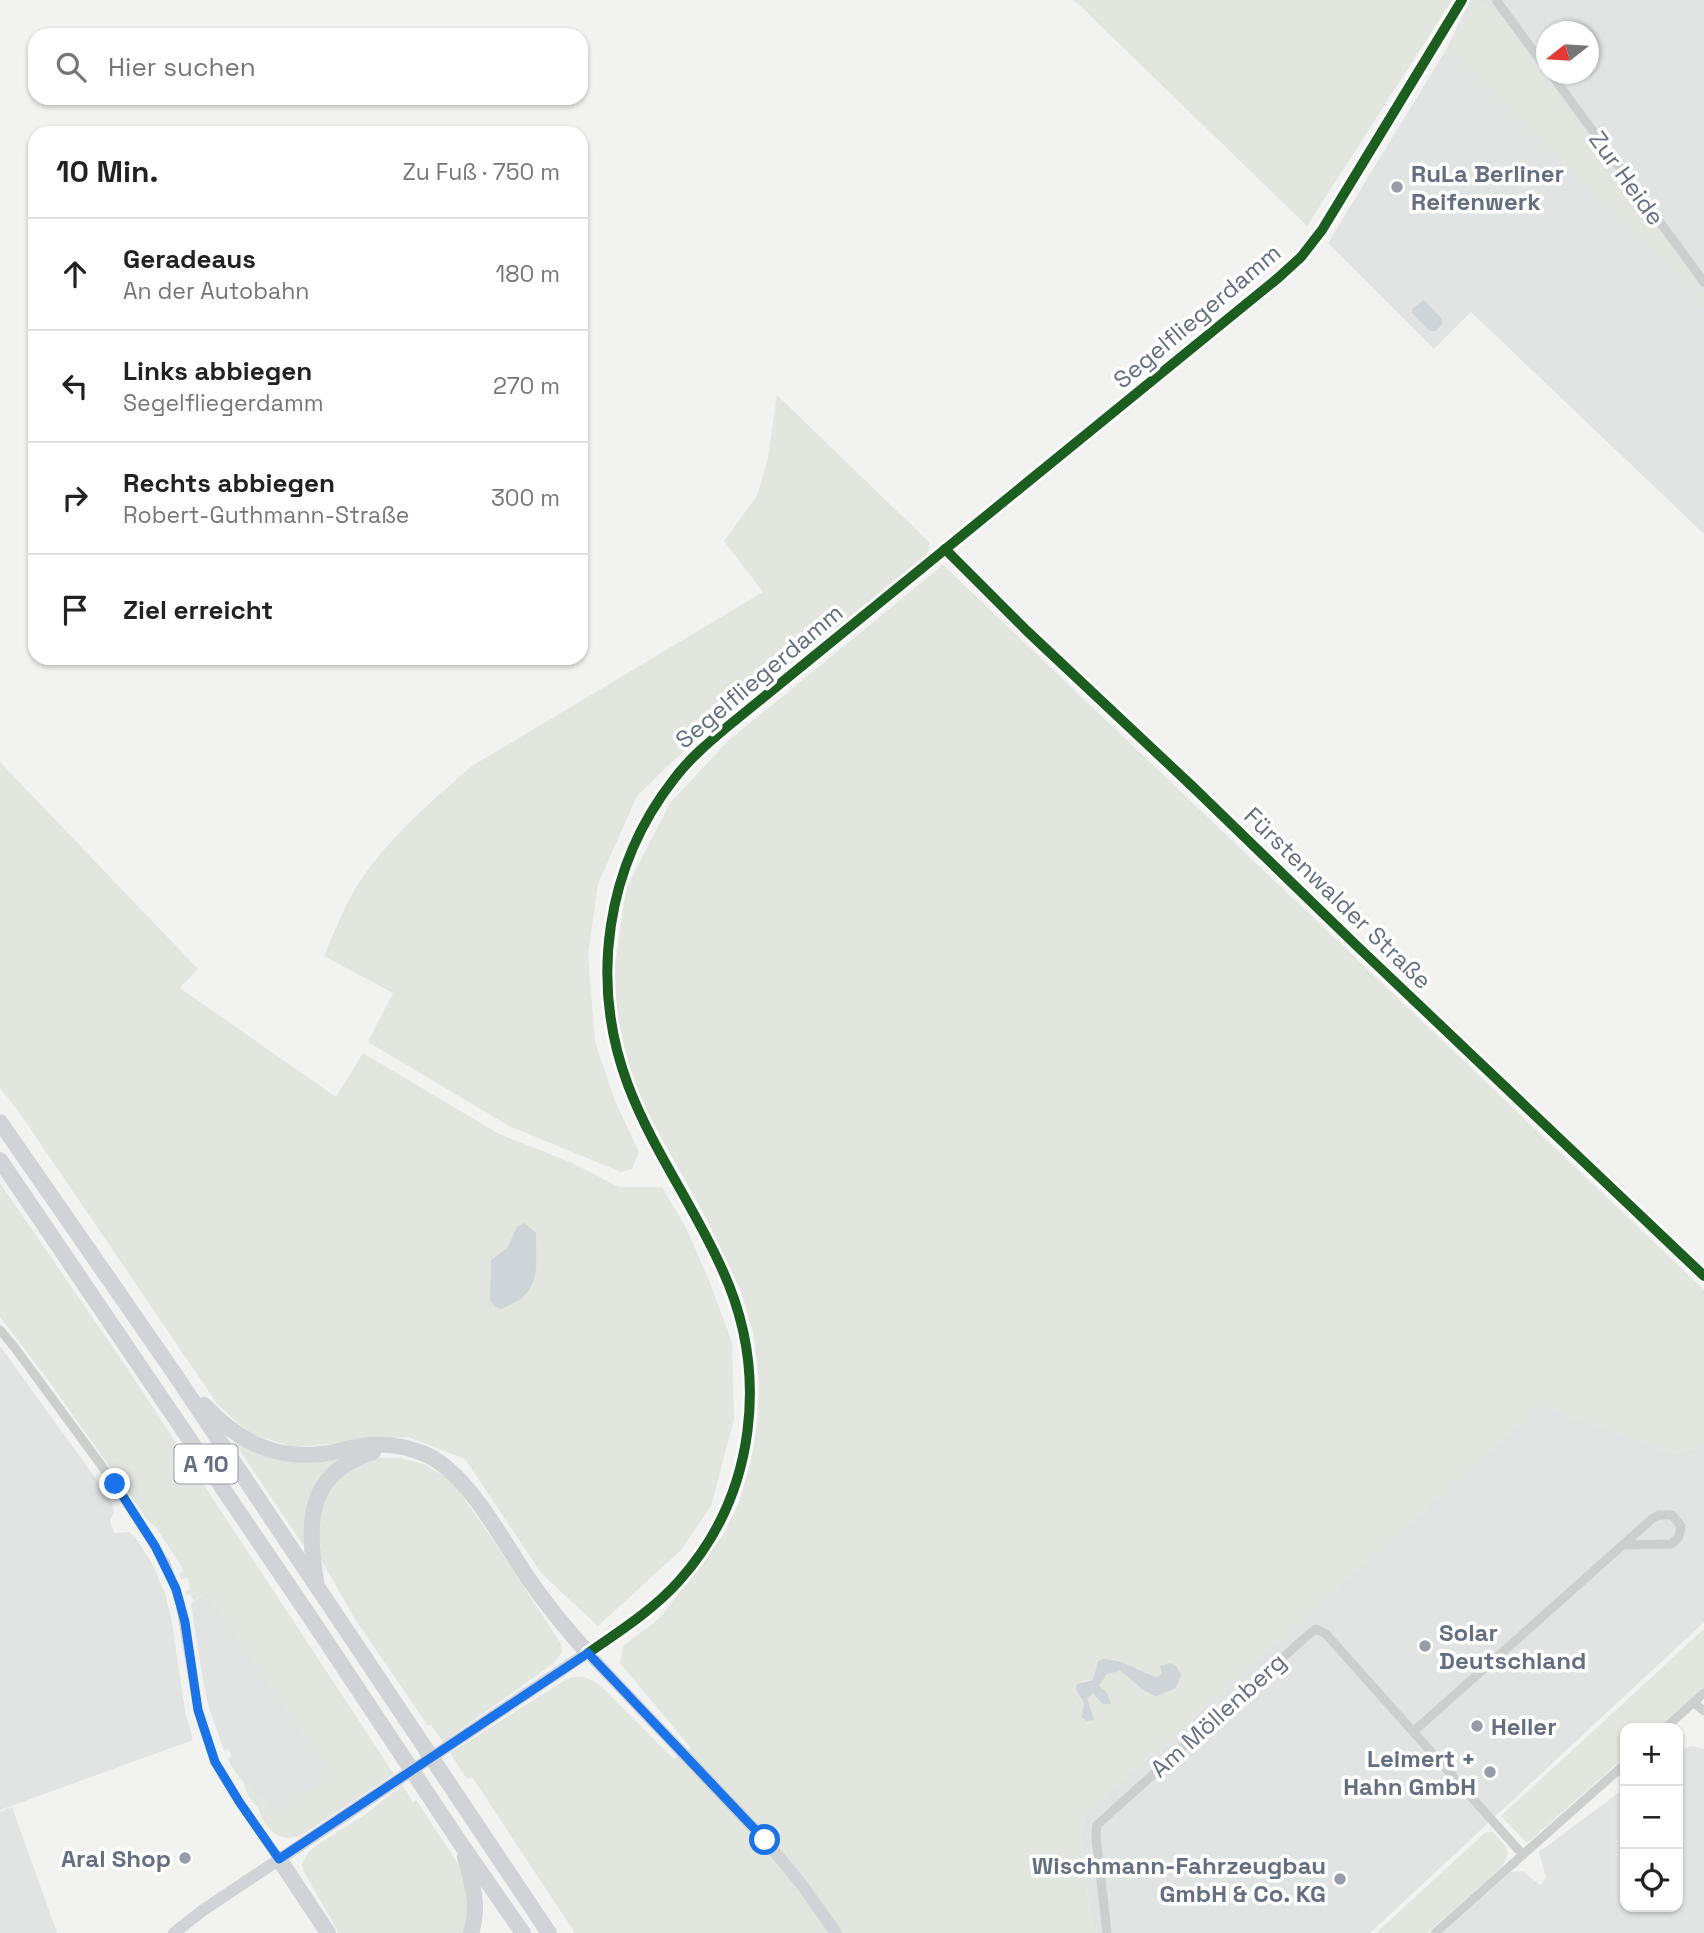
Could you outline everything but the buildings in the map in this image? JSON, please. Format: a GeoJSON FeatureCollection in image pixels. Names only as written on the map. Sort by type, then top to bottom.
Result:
{"type":"FeatureCollection","features":[{"type":"Feature","properties":{"kind":"highway","name":"A 10"},"geometry":{"type":"LineString","coordinates":[[0,1122],[172,1370],[549,1933]]}},
{"type":"Feature","properties":{"kind":"highway","name":"A 10"},"geometry":{"type":"LineString","coordinates":[[0,1160],[523,1933]]}},
{"type":"Feature","properties":{"kind":"highway"},"geometry":{"type":"LineString","coordinates":[[172,1370],[217,1419],[237,1435],[265,1449],[286,1454],[309,1455],[369,1445],[392,1446],[411,1449],[438,1461],[460,1480],[551,1609],[588,1653]]}},
{"type":"Feature","properties":{"kind":"highway"},"geometry":{"type":"LineString","coordinates":[[317,1588],[310,1536],[313,1512],[320,1492],[332,1476],[348,1463],[392,1446]]}},
{"type":"Feature","properties":{"kind":"highway"},"geometry":{"type":"LineString","coordinates":[[461,1844],[475,1894],[475,1920],[471,1933]]}},
{"type":"Feature","properties":{"kind":"highway"},"geometry":{"type":"LineString","coordinates":[[279,1859],[328,1933]]}},
{"type":"Feature","properties":{"kind":"street","name":"Segelfliegerdamm"},"geometry":{"type":"LineString","coordinates":[[174,1933],[202,1911],[588,1653],[655,1605],[695,1562],[719,1524],[742,1465],[750,1419],[750,1382],[747,1351],[734,1299],[711,1245],[635,1104],[612,1033],[607,957],[613,906],[626,862],[648,816],[674,778],[700,751],[1301,257],[1322,230],[1462,0]]}},
{"type":"Feature","properties":{"kind":"street"},"geometry":{"type":"LineString","coordinates":[[1496,0],[1536,54]]}},
{"type":"Feature","properties":{"kind":"street","name":"Zur Heide"},"geometry":{"type":"LineString","coordinates":[[1558,84],[1704,282]]}},
{"type":"Feature","properties":{"kind":"street","name":"Fürstenwalder Straße"},"geometry":{"type":"LineString","coordinates":[[945,549],[1027,631],[1704,1276]]}},
{"type":"Feature","properties":{"kind":"street"},"geometry":{"type":"LineString","coordinates":[[0,1331],[115,1484],[166,1564],[180,1602],[198,1710],[215,1762],[279,1859]]}},
{"type":"Feature","properties":{"kind":"street"},"geometry":{"type":"LineString","coordinates":[[1414,1731],[1648,1522],[1659,1515],[1672,1515],[1681,1526],[1681,1534],[1671,1544],[1623,1545]]}},
{"type":"Feature","properties":{"kind":"street","name":"Am Möllenberg"},"geometry":{"type":"LineString","coordinates":[[1107,1933],[1096,1837],[1097,1825],[1316,1629],[1326,1634],[1523,1855]]}},
{"type":"Feature","properties":{"kind":"street"},"geometry":{"type":"LineString","coordinates":[[588,1653],[765,1840],[808,1892],[836,1933]]}},
{"type":"Feature","properties":{"kind":"street"},"geometry":{"type":"LineString","coordinates":[[1671,1723],[1704,1693]]}},
{"type":"Feature","properties":{"kind":"street"},"geometry":{"type":"LineString","coordinates":[[1694,1703],[1704,1711]]}},
{"type":"Feature","properties":{"kind":"street"},"geometry":{"type":"LineString","coordinates":[[1435,1933],[1620,1768]]}},
{"type":"Feature","properties":{"kind":"shaded area"},"geometry":{"type":"Polygon","coordinates":[[[1074,0],[1452,0],[1307,226],[1074,0]]]}},
{"type":"Feature","properties":{"kind":"shaded area"},"geometry":{"type":"Polygon","coordinates":[[[1470,0],[1704,0],[1704,534],[1471,312],[1434,349],[1328,243],[1447,48],[1470,0]]]}},
{"type":"Feature","properties":{"kind":"shaded area"},"geometry":{"type":"Polygon","coordinates":[[[1478,2],[1497,12],[1536,65],[1536,84],[1550,84],[1608,164],[1607,175],[1610,180],[1632,194],[1704,292],[1704,312],[1693,290],[1447,48],[1478,2]]]}},
{"type":"Feature","properties":{"kind":"shaded area"},"geometry":{"type":"Polygon","coordinates":[[[1424,300],[1442,319],[1442,324],[1436,331],[1430,331],[1412,313],[1412,309],[1424,300]]]}},
{"type":"Feature","properties":{"kind":"shaded area"},"geometry":{"type":"Polygon","coordinates":[[[777,395],[930,543],[927,555],[694,741],[637,796],[598,884],[588,955],[595,1042],[615,1101],[639,1152],[632,1169],[621,1172],[509,1126],[368,1042],[393,993],[324,956],[359,882],[387,846],[472,766],[763,592],[724,541],[757,496],[768,458],[777,395]]]}},
{"type":"Feature","properties":{"kind":"shaded area"},"geometry":{"type":"Polygon","coordinates":[[[943,565],[1704,1290],[1704,1446],[1673,1453],[1541,1405],[1086,1813],[1080,1835],[1093,1933],[575,1933],[472,1777],[467,1779],[450,1753],[567,1679],[577,1676],[602,1687],[674,1759],[691,1748],[620,1663],[623,1646],[660,1618],[725,1532],[739,1502],[751,1461],[757,1425],[759,1382],[754,1336],[741,1291],[703,1212],[647,1112],[627,1063],[617,1012],[614,972],[626,889],[670,803],[728,741],[943,565]],[[1113,1659],[1098,1661],[1093,1680],[1083,1681],[1079,1697],[1084,1704],[1083,1717],[1087,1698],[1107,1674],[1121,1671],[1143,1690],[1162,1674],[1156,1677],[1113,1659]]]}},
{"type":"Feature","properties":{"kind":"shaded area"},"geometry":{"type":"Polygon","coordinates":[[[0,762],[198,969],[180,988],[336,1097],[363,1053],[499,1134],[570,1162],[619,1187],[662,1187],[686,1228],[732,1342],[734,1419],[711,1506],[681,1550],[598,1626],[541,1573],[465,1459],[408,1437],[294,1447],[250,1434],[218,1405],[0,1088],[0,762]]]}},
{"type":"Feature","properties":{"kind":"shaded area"},"geometry":{"type":"Polygon","coordinates":[[[0,1183],[123,1362],[394,1774],[302,1835],[291,1838],[272,1831],[247,1793],[244,1783],[275,1813],[332,1776],[207,1592],[194,1601],[190,1594],[187,1595],[186,1592],[190,1589],[188,1578],[181,1579],[179,1574],[183,1571],[182,1567],[155,1526],[149,1522],[0,1317],[0,1183]]]}},
{"type":"Feature","properties":{"kind":"shaded area"},"geometry":{"type":"Polygon","coordinates":[[[524,1223],[536,1233],[535,1276],[528,1291],[520,1299],[502,1309],[495,1307],[490,1300],[491,1260],[507,1248],[517,1227],[524,1223]]]}},
{"type":"Feature","properties":{"kind":"shaded area"},"geometry":{"type":"Polygon","coordinates":[[[0,1346],[112,1501],[114,1513],[110,1520],[114,1533],[129,1532],[152,1563],[165,1593],[172,1622],[185,1711],[193,1740],[0,1810],[0,1346]]]}},
{"type":"Feature","properties":{"kind":"shaded area"},"geometry":{"type":"Polygon","coordinates":[[[1541,1405],[1673,1453],[1704,1446],[1704,1622],[1370,1933],[1093,1933],[1080,1835],[1086,1813],[1541,1405]]]}},
{"type":"Feature","properties":{"kind":"shaded area"},"geometry":{"type":"Polygon","coordinates":[[[232,1439],[240,1443],[357,1451],[337,1466],[307,1551],[232,1439]]]}},
{"type":"Feature","properties":{"kind":"shaded area"},"geometry":{"type":"Polygon","coordinates":[[[380,1458],[400,1458],[424,1464],[445,1477],[457,1489],[561,1644],[562,1652],[554,1663],[443,1742],[431,1725],[428,1726],[355,1619],[320,1558],[318,1514],[330,1489],[344,1474],[365,1462],[380,1458]]]}},
{"type":"Feature","properties":{"kind":"shaded area"},"geometry":{"type":"Polygon","coordinates":[[[207,1592],[333,1777],[275,1813],[233,1769],[228,1759],[232,1756],[228,1749],[224,1750],[209,1708],[191,1604],[207,1592]]]}},
{"type":"Feature","properties":{"kind":"shaded area"},"geometry":{"type":"Polygon","coordinates":[[[1704,1629],[1704,1688],[1664,1723],[1620,1723],[1620,1761],[1527,1843],[1501,1816],[1704,1629]]]}},
{"type":"Feature","properties":{"kind":"shaded area"},"geometry":{"type":"Polygon","coordinates":[[[1103,1659],[1124,1663],[1156,1677],[1162,1674],[1160,1666],[1171,1663],[1181,1675],[1176,1688],[1156,1696],[1143,1690],[1121,1671],[1107,1674],[1099,1686],[1107,1693],[1111,1704],[1103,1704],[1093,1693],[1087,1698],[1094,1720],[1087,1721],[1082,1717],[1084,1704],[1076,1689],[1077,1684],[1093,1680],[1098,1661],[1103,1659]]]}},
{"type":"Feature","properties":{"kind":"shaded area"},"geometry":{"type":"Polygon","coordinates":[[[1692,1746],[1704,1749],[1704,1933],[1442,1933],[1511,1872],[1522,1871],[1540,1885],[1546,1878],[1539,1852],[1620,1792],[1620,1912],[1683,1912],[1683,1749],[1692,1746]]]}},
{"type":"Feature","properties":{"kind":"shaded area"},"geometry":{"type":"Polygon","coordinates":[[[402,1785],[413,1802],[416,1800],[462,1870],[471,1894],[466,1933],[339,1933],[304,1872],[302,1865],[307,1854],[317,1845],[366,1814],[402,1785]]]}},
{"type":"Feature","properties":{"kind":"shaded area"},"geometry":{"type":"Polygon","coordinates":[[[12,1807],[57,1933],[0,1933],[0,1812],[12,1807]]]}},
{"type":"Feature","properties":{"kind":"shaded area"},"geometry":{"type":"Polygon","coordinates":[[[1486,1832],[1493,1832],[1505,1846],[1508,1854],[1502,1867],[1427,1933],[1376,1933],[1486,1832]]]}},
{"type":"Feature","properties":{"kind":"cycle path"},"geometry":{"type":"LineString","coordinates":[[588,1653],[636,1620],[658,1601],[679,1581],[705,1547],[725,1511],[739,1472],[747,1432],[750,1391],[746,1350],[737,1309],[711,1246],[638,1109],[616,1046],[609,1006],[607,965],[619,887],[633,849],[651,813],[680,772],[720,733],[1301,257],[1322,230],[1462,0]]}},
{"type":"Feature","properties":{"kind":"cycle path"},"geometry":{"type":"LineString","coordinates":[[945,549],[1027,631],[1704,1276]]}},
{"type":"Feature","properties":{"kind":"place","name":"RuLa Berliner Reifenwerk"},"geometry":{"type":"Point","coordinates":[1397,187]}},
{"type":"Feature","properties":{"kind":"place","name":"Solar Deutschland"},"geometry":{"type":"Point","coordinates":[1425,1646]}},
{"type":"Feature","properties":{"kind":"place","name":"Heller"},"geometry":{"type":"Point","coordinates":[1477,1726]}},
{"type":"Feature","properties":{"kind":"place","name":"Leimert + Hahn GmbH"},"geometry":{"type":"Point","coordinates":[1490,1772]}},
{"type":"Feature","properties":{"kind":"place","name":"Aral Shop"},"geometry":{"type":"Point","coordinates":[185,1858]}},
{"type":"Feature","properties":{"kind":"place","name":"Wischmann-Fahrzeugbau GmbH & Co. KG"},"geometry":{"type":"Point","coordinates":[1340,1879]}},
{"type":"Feature","properties":{"kind":"route"},"geometry":{"type":"LineString","coordinates":[[115,1484],[172,1577],[185,1622],[198,1710],[215,1762],[279,1859],[588,1653],[765,1840]]}}]}
